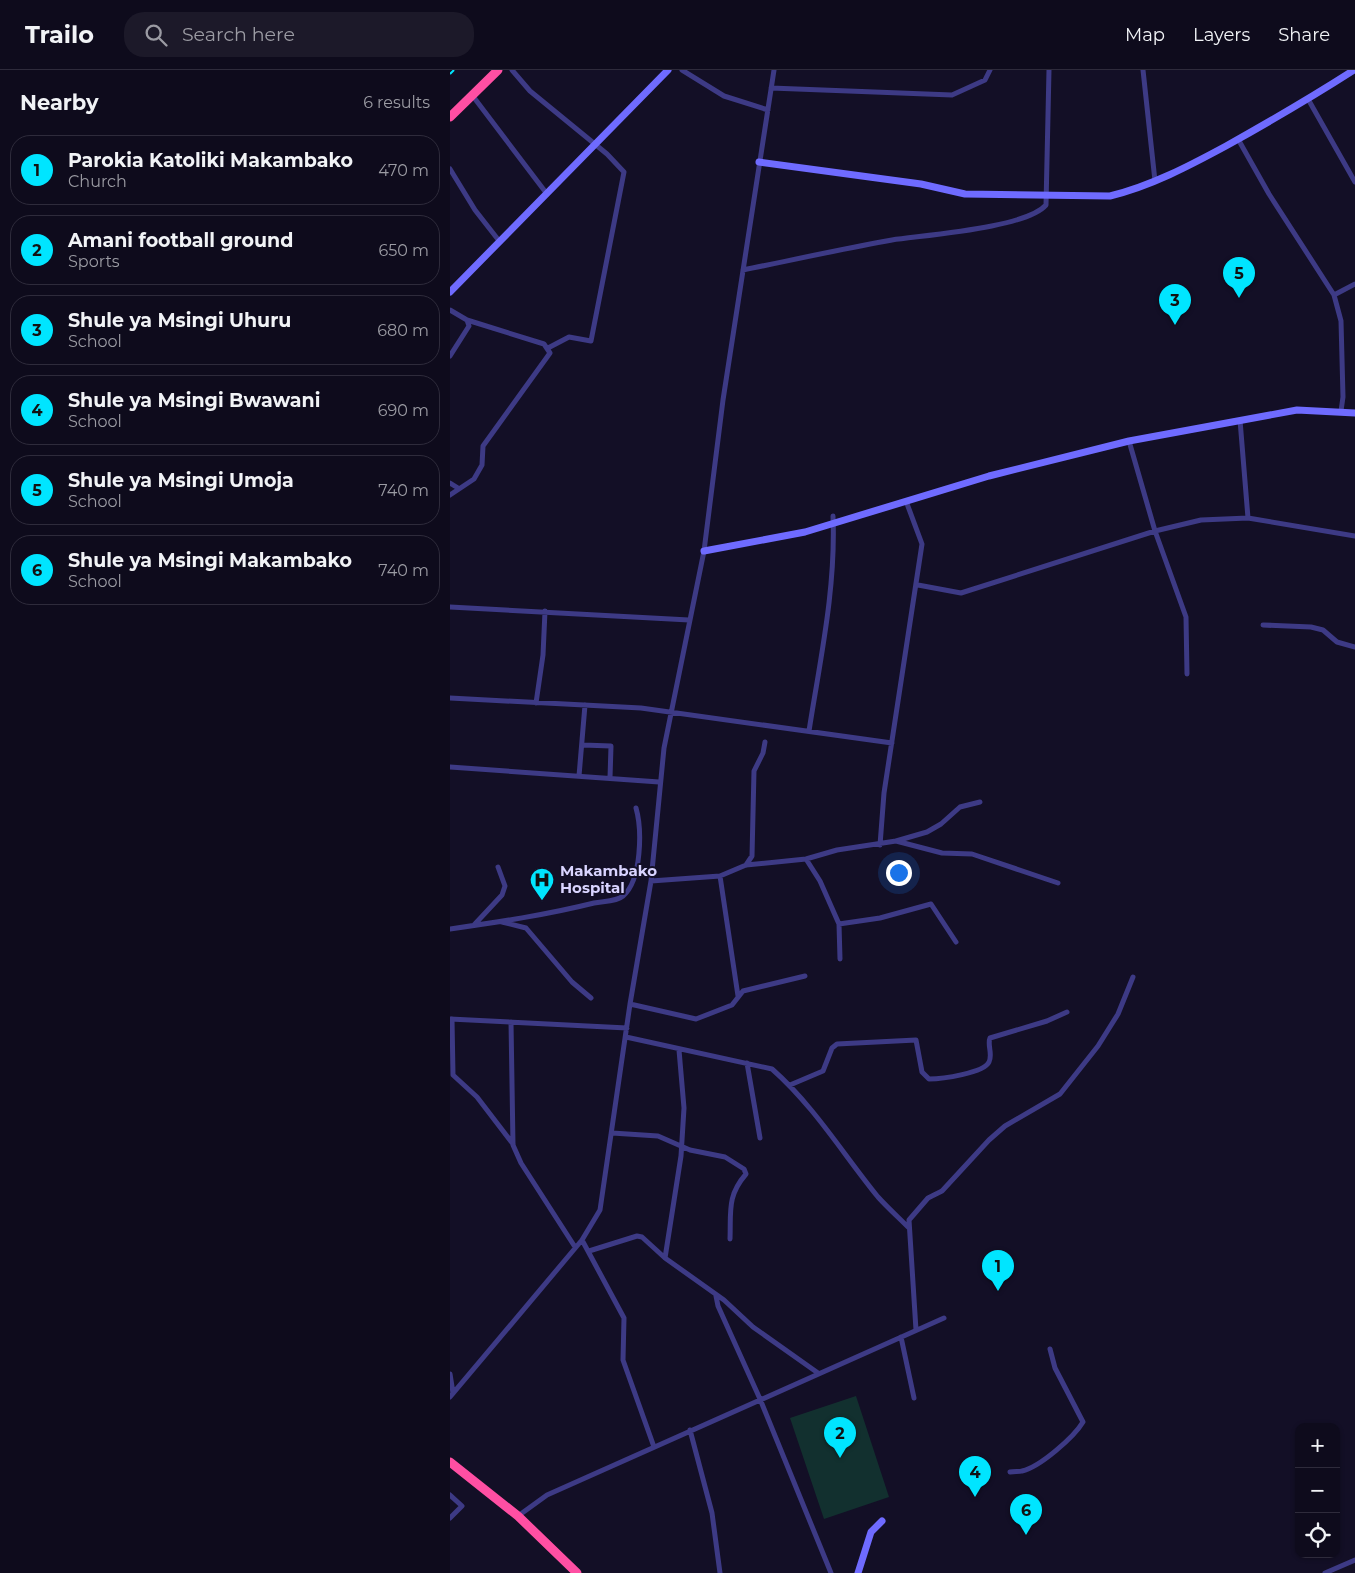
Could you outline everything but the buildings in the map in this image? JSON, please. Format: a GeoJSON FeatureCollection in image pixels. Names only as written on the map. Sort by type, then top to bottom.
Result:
{"type":"FeatureCollection","features":[{"type":"Feature","properties":{"kind":"highway"},"geometry":{"type":"LineString","coordinates":[[450,117],[498,70]]}},
{"type":"Feature","properties":{"kind":"highway"},"geometry":{"type":"LineString","coordinates":[[450,1462],[518,1516],[577,1573]]}},
{"type":"Feature","properties":{"kind":"street"},"geometry":{"type":"LineString","coordinates":[[512,70],[530,91],[595,144],[624,172],[590,340],[569,336],[548,348]]}},
{"type":"Feature","properties":{"kind":"street"},"geometry":{"type":"LineString","coordinates":[[450,292],[668,70]]}},
{"type":"Feature","properties":{"kind":"street"},"geometry":{"type":"LineString","coordinates":[[682,70],[724,96],[768,110]]}},
{"type":"Feature","properties":{"kind":"street"},"geometry":{"type":"LineString","coordinates":[[451,1395],[582,1240],[600,1210],[630,1004],[651,881],[659,782],[671,712],[704,551],[743,270],[774,70]]}},
{"type":"Feature","properties":{"kind":"street"},"geometry":{"type":"LineString","coordinates":[[771,88],[952,95],[985,80],[990,70]]}},
{"type":"Feature","properties":{"kind":"street"},"geometry":{"type":"LineString","coordinates":[[743,270],[891,240],[1002,223],[1042,209],[1046,204],[1049,70]]}},
{"type":"Feature","properties":{"kind":"street"},"geometry":{"type":"LineString","coordinates":[[1143,70],[1155,181]]}},
{"type":"Feature","properties":{"kind":"street"},"geometry":{"type":"LineString","coordinates":[[759,162],[921,184],[965,194],[1110,196],[1131,191],[1183,169],[1308,99],[1354,70]]}},
{"type":"Feature","properties":{"kind":"street"},"geometry":{"type":"LineString","coordinates":[[472,95],[547,194]]}},
{"type":"Feature","properties":{"kind":"street"},"geometry":{"type":"LineString","coordinates":[[1308,99],[1355,182]]}},
{"type":"Feature","properties":{"kind":"street"},"geometry":{"type":"LineString","coordinates":[[1238,139],[1269,194],[1334,295],[1341,321],[1343,397],[1341,411]]}},
{"type":"Feature","properties":{"kind":"street"},"geometry":{"type":"LineString","coordinates":[[450,169],[475,210],[500,242]]}},
{"type":"Feature","properties":{"kind":"street"},"geometry":{"type":"LineString","coordinates":[[1334,295],[1355,284]]}},
{"type":"Feature","properties":{"kind":"street"},"geometry":{"type":"LineString","coordinates":[[450,310],[467,320],[501,328],[544,344],[550,353],[483,446],[482,465],[474,478],[467,485],[458,488],[450,495]]}},
{"type":"Feature","properties":{"kind":"street"},"geometry":{"type":"LineString","coordinates":[[450,356],[469,326],[467,320]]}},
{"type":"Feature","properties":{"kind":"street"},"geometry":{"type":"LineString","coordinates":[[704,551],[805,532],[833,520],[906,501],[989,476],[1129,441],[1297,410],[1355,413]]}},
{"type":"Feature","properties":{"kind":"street"},"geometry":{"type":"LineString","coordinates":[[1240,420],[1248,518]]}},
{"type":"Feature","properties":{"kind":"street"},"geometry":{"type":"LineString","coordinates":[[1129,441],[1154,531],[1186,617],[1187,674]]}},
{"type":"Feature","properties":{"kind":"street"},"geometry":{"type":"LineString","coordinates":[[450,483],[458,488]]}},
{"type":"Feature","properties":{"kind":"street"},"geometry":{"type":"LineString","coordinates":[[880,845],[892,743],[918,585],[922,544],[906,501]]}},
{"type":"Feature","properties":{"kind":"street"},"geometry":{"type":"LineString","coordinates":[[918,585],[961,593],[1154,531],[1202,520],[1248,518],[1355,536]]}},
{"type":"Feature","properties":{"kind":"street"},"geometry":{"type":"LineString","coordinates":[[809,731],[831,595],[834,546],[833,520]]}},
{"type":"Feature","properties":{"kind":"street"},"geometry":{"type":"LineString","coordinates":[[450,607],[690,620]]}},
{"type":"Feature","properties":{"kind":"street"},"geometry":{"type":"LineString","coordinates":[[536,703],[543,656],[545,611]]}},
{"type":"Feature","properties":{"kind":"street"},"geometry":{"type":"LineString","coordinates":[[1263,625],[1311,627],[1323,630],[1337,642],[1355,647]]}},
{"type":"Feature","properties":{"kind":"street"},"geometry":{"type":"LineString","coordinates":[[450,698],[671,712],[892,743]]}},
{"type":"Feature","properties":{"kind":"street"},"geometry":{"type":"LineString","coordinates":[[579,776],[586,706]]}},
{"type":"Feature","properties":{"kind":"street"},"geometry":{"type":"LineString","coordinates":[[746,865],[752,856],[754,771],[763,753],[765,742]]}},
{"type":"Feature","properties":{"kind":"street"},"geometry":{"type":"LineString","coordinates":[[583,745],[612,746],[610,778]]}},
{"type":"Feature","properties":{"kind":"street"},"geometry":{"type":"LineString","coordinates":[[450,767],[659,782]]}},
{"type":"Feature","properties":{"kind":"street"},"geometry":{"type":"LineString","coordinates":[[651,881],[720,876],[746,865],[806,859],[837,850],[880,845],[927,832],[941,824],[960,806],[980,802]]}},
{"type":"Feature","properties":{"kind":"street"},"geometry":{"type":"LineString","coordinates":[[450,929],[575,909],[616,899],[624,895],[633,881],[637,864],[640,823],[636,808]]}},
{"type":"Feature","properties":{"kind":"street"},"geometry":{"type":"LineString","coordinates":[[896,841],[942,854],[972,854],[1058,883]]}},
{"type":"Feature","properties":{"kind":"street"},"geometry":{"type":"LineString","coordinates":[[806,859],[820,882],[839,924],[840,959]]}},
{"type":"Feature","properties":{"kind":"street"},"geometry":{"type":"LineString","coordinates":[[473,925],[502,895],[504,886],[498,867]]}},
{"type":"Feature","properties":{"kind":"street"},"geometry":{"type":"LineString","coordinates":[[630,1004],[696,1019],[736,1003],[738,996],[720,876]]}},
{"type":"Feature","properties":{"kind":"street"},"geometry":{"type":"LineString","coordinates":[[839,924],[880,918],[931,904],[956,942]]}},
{"type":"Feature","properties":{"kind":"street"},"geometry":{"type":"LineString","coordinates":[[499,921],[526,928],[572,982],[591,998]]}},
{"type":"Feature","properties":{"kind":"street"},"geometry":{"type":"LineString","coordinates":[[738,996],[744,991],[805,976]]}},
{"type":"Feature","properties":{"kind":"street"},"geometry":{"type":"LineString","coordinates":[[916,1330],[909,1220],[924,1203],[942,1191],[989,1140],[1005,1126],[1060,1094],[1084,1065],[1113,1022],[1133,977]]}},
{"type":"Feature","properties":{"kind":"street"},"geometry":{"type":"LineString","coordinates":[[790,1085],[823,1071],[832,1048],[837,1044],[916,1040],[922,1072],[929,1080],[970,1073],[989,1063],[990,1038],[1047,1021],[1067,1012]]}},
{"type":"Feature","properties":{"kind":"street"},"geometry":{"type":"LineString","coordinates":[[575,1248],[521,1164],[513,1145],[477,1097],[451,1078],[451,1019],[627,1028]]}},
{"type":"Feature","properties":{"kind":"street"},"geometry":{"type":"LineString","coordinates":[[511,1022],[513,1145]]}},
{"type":"Feature","properties":{"kind":"street"},"geometry":{"type":"LineString","coordinates":[[626,1037],[772,1069],[790,1085],[849,1156],[879,1197],[908,1226]]}},
{"type":"Feature","properties":{"kind":"street"},"geometry":{"type":"LineString","coordinates":[[665,1258],[681,1156],[680,1146],[684,1108],[679,1050]]}},
{"type":"Feature","properties":{"kind":"street"},"geometry":{"type":"LineString","coordinates":[[748,1063],[760,1138]]}},
{"type":"Feature","properties":{"kind":"street"},"geometry":{"type":"LineString","coordinates":[[612,1133],[658,1136],[680,1146],[734,1161],[746,1172],[731,1197],[730,1239]]}},
{"type":"Feature","properties":{"kind":"street"},"geometry":{"type":"LineString","coordinates":[[590,1251],[637,1236],[642,1237],[665,1258],[716,1296],[753,1327],[818,1373]]}},
{"type":"Feature","properties":{"kind":"street"},"geometry":{"type":"LineString","coordinates":[[582,1240],[590,1251],[624,1318],[624,1360],[654,1447]]}},
{"type":"Feature","properties":{"kind":"street"},"geometry":{"type":"LineString","coordinates":[[716,1296],[718,1306],[760,1399],[831,1573]]}},
{"type":"Feature","properties":{"kind":"street"},"geometry":{"type":"LineString","coordinates":[[518,1516],[547,1495],[944,1318]]}},
{"type":"Feature","properties":{"kind":"street"},"geometry":{"type":"LineString","coordinates":[[900,1337],[914,1398]]}},
{"type":"Feature","properties":{"kind":"street"},"geometry":{"type":"LineString","coordinates":[[1010,1472],[1022,1471],[1044,1460],[1078,1430],[1083,1422],[1055,1368],[1050,1349]]}},
{"type":"Feature","properties":{"kind":"street"},"geometry":{"type":"LineString","coordinates":[[450,1374],[451,1395]]}},
{"type":"Feature","properties":{"kind":"street"},"geometry":{"type":"LineString","coordinates":[[690,1430],[712,1512],[720,1573]]}},
{"type":"Feature","properties":{"kind":"street"},"geometry":{"type":"LineString","coordinates":[[450,1495],[462,1506],[450,1518]]}},
{"type":"Feature","properties":{"kind":"street"},"geometry":{"type":"LineString","coordinates":[[858,1573],[870,1532],[882,1521]]}},
{"type":"Feature","properties":{"kind":"street"},"geometry":{"type":"LineString","coordinates":[[1325,1573],[1355,1560]]}},
{"type":"Feature","properties":{"kind":"green space"},"geometry":{"type":"Polygon","coordinates":[[[856,1396],[889,1497],[824,1519],[790,1418],[856,1396]]]}},
{"type":"Feature","properties":{"kind":"railway"},"geometry":{"type":"LineString","coordinates":[[450,74],[454,70]]}},
{"type":"Feature","properties":{"kind":"place","name":"Shule ya Msingi Umoja"},"geometry":{"type":"Point","coordinates":[1239,298]}},
{"type":"Feature","properties":{"kind":"place","name":"Shule ya Msingi Uhuru"},"geometry":{"type":"Point","coordinates":[1175,325]}},
{"type":"Feature","properties":{"kind":"place","name":"Makambako Hospital"},"geometry":{"type":"Point","coordinates":[542,901]}},
{"type":"Feature","properties":{"kind":"place","name":"Parokia Katoliki Makambako"},"geometry":{"type":"Point","coordinates":[998,1291]}},
{"type":"Feature","properties":{"kind":"place","name":"Amani football ground"},"geometry":{"type":"Point","coordinates":[840,1458]}},
{"type":"Feature","properties":{"kind":"place","name":"Shule ya Msingi Bwawani"},"geometry":{"type":"Point","coordinates":[975,1497]}},
{"type":"Feature","properties":{"kind":"place","name":"Shule ya Msingi Makambako"},"geometry":{"type":"Point","coordinates":[1026,1535]}}]}
